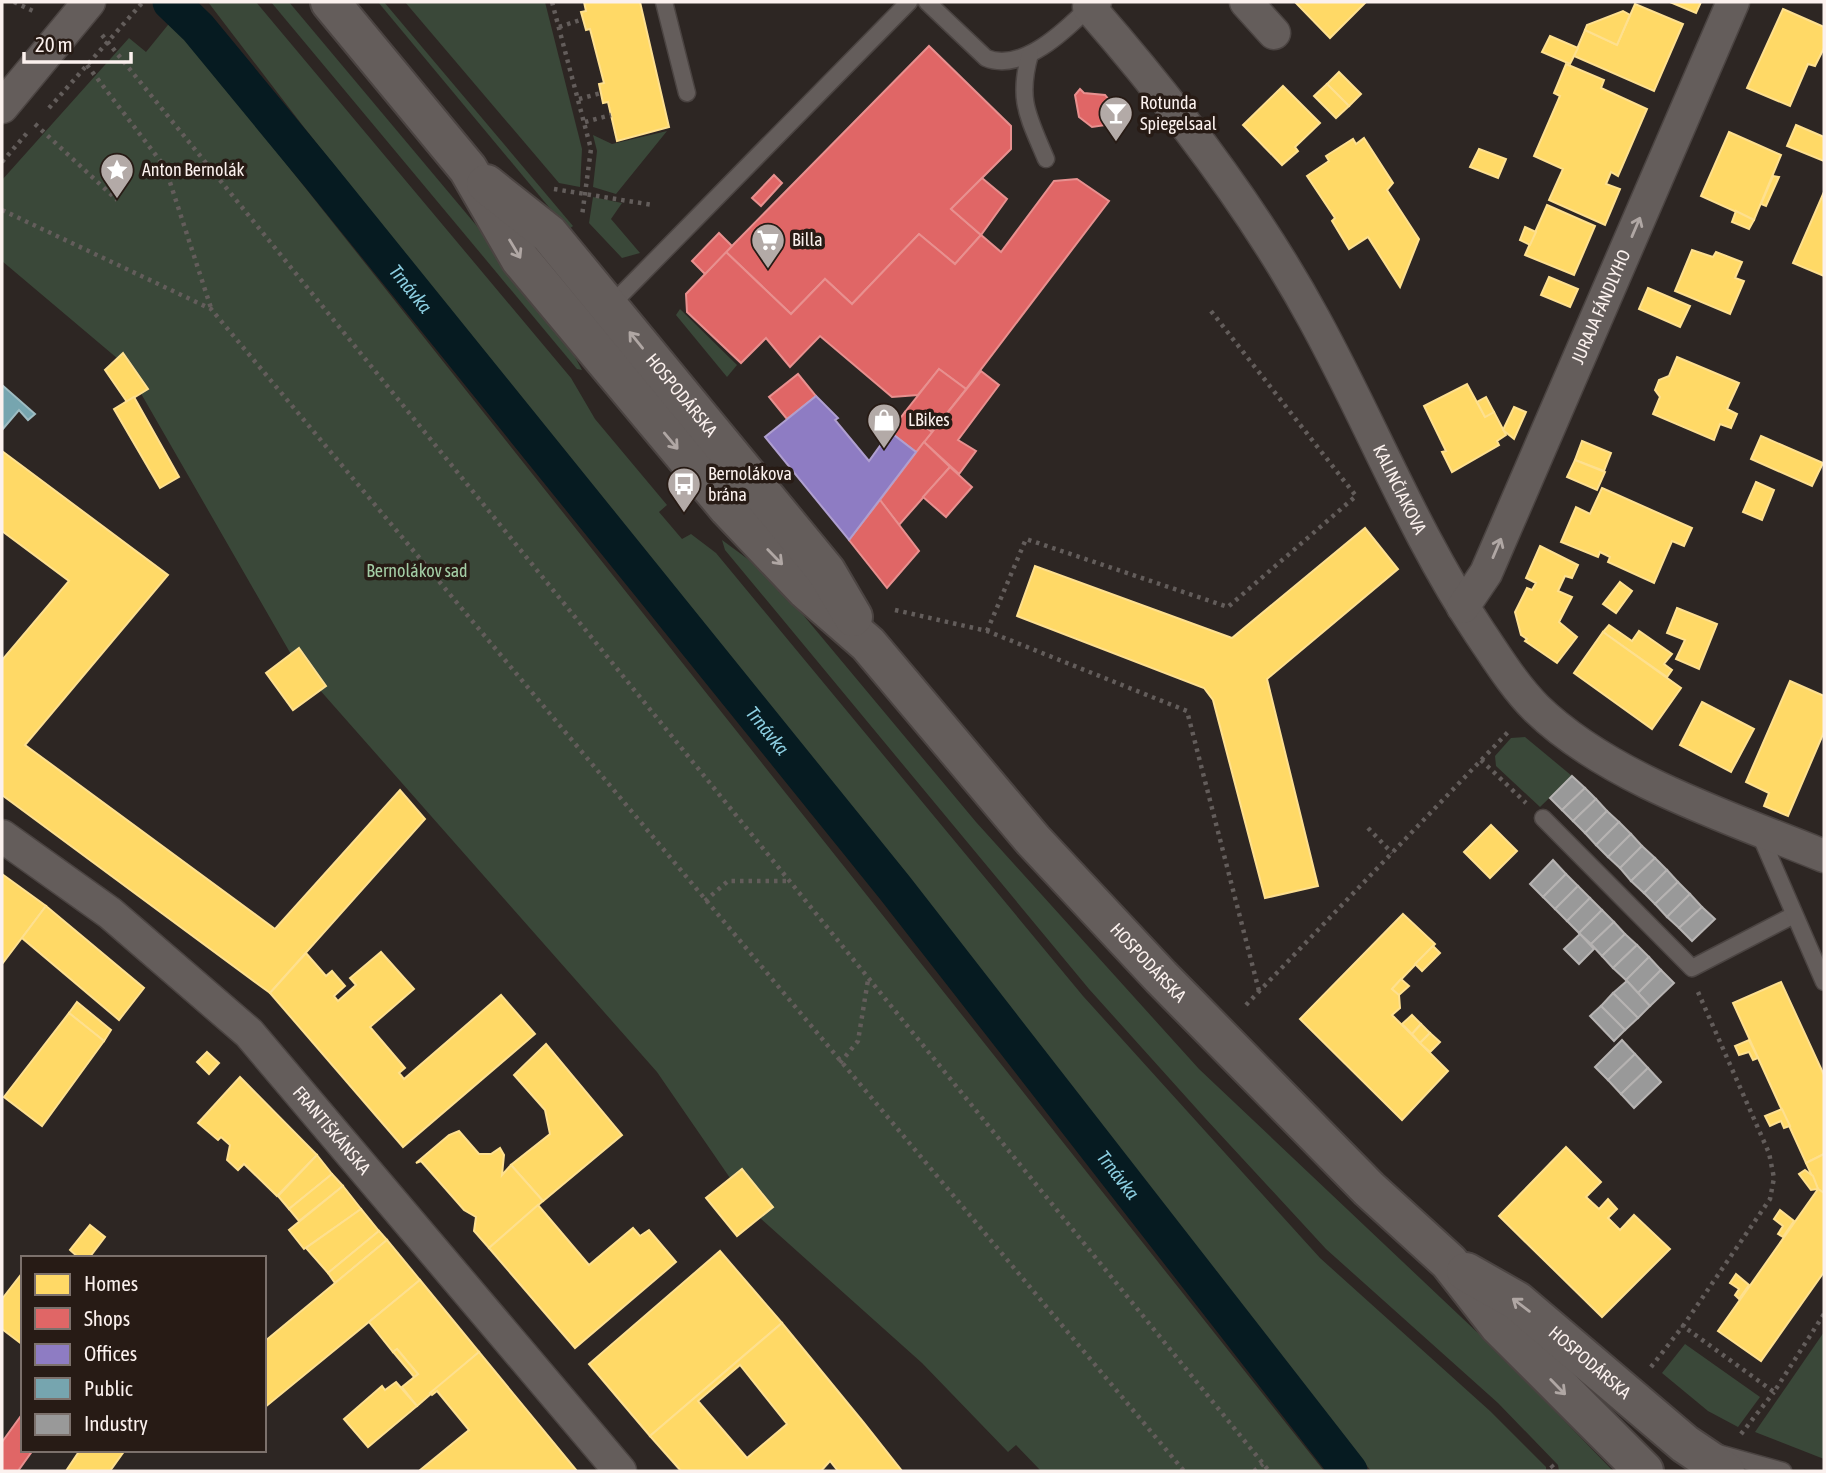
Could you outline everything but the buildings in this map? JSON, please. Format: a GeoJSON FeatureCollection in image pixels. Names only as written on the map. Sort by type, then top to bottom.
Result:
{"type":"FeatureCollection","features":[{"type":"Feature","properties":{"kind":"street"},"geometry":{"type":"LineString","coordinates":[[2,107],[89,2]]}},
{"type":"Feature","properties":{"kind":"street","name":"HOSPODÁRSKA"},"geometry":{"type":"LineString","coordinates":[[330,2],[468,169],[520,259],[728,508],[806,590],[868,644],[1032,839],[1152,967],[1369,1189],[1449,1262],[1499,1326],[1643,1471]]}},
{"type":"Feature","properties":{"kind":"street"},"geometry":{"type":"LineString","coordinates":[[1246,2],[1274,33]]}},
{"type":"Feature","properties":{"kind":"street","name":"JURAJA FÁNDLYHO"},"geometry":{"type":"LineString","coordinates":[[1463,607],[1486,573],[1733,2]]}},
{"type":"Feature","properties":{"kind":"street","name":"KALINČIAKOVA"},"geometry":{"type":"LineString","coordinates":[[1092,5],[1184,121],[1242,204],[1313,317],[1463,607],[1503,668],[1535,707],[1576,741],[1627,772],[1824,856]]}},
{"type":"Feature","properties":{"kind":"street","name":"HOSPODÁRSKA"},"geometry":{"type":"LineString","coordinates":[[468,169],[549,234],[826,571],[868,644]]}},
{"type":"Feature","properties":{"kind":"street","name":"FRANTIŠKÁNSKA"},"geometry":{"type":"LineString","coordinates":[[2,836],[110,913],[249,1033],[620,1471]]}},
{"type":"Feature","properties":{"kind":"street","name":"HOSPODÁRSKA"},"geometry":{"type":"LineString","coordinates":[[1449,1262],[1517,1301],[1685,1444],[1725,1471]]}},
{"type":"Feature","properties":{"kind":"lane"},"geometry":{"type":"LineString","coordinates":[[664,2],[687,93]]}},
{"type":"Feature","properties":{"kind":"lane"},"geometry":{"type":"LineString","coordinates":[[608,307],[909,2]]}},
{"type":"Feature","properties":{"kind":"lane"},"geometry":{"type":"LineString","coordinates":[[927,2],[986,58],[996,62],[1030,54],[1069,27],[1092,5]]}},
{"type":"Feature","properties":{"kind":"lane"},"geometry":{"type":"LineString","coordinates":[[1030,54],[1021,85],[1029,121],[1046,159]]}},
{"type":"Feature","properties":{"kind":"lane"},"geometry":{"type":"LineString","coordinates":[[1543,818],[1692,968],[1794,915]]}},
{"type":"Feature","properties":{"kind":"lane"},"geometry":{"type":"LineString","coordinates":[[1758,829],[1824,982]]}},
{"type":"Feature","properties":{"kind":"lane"},"geometry":{"type":"LineString","coordinates":[[1685,1444],[1783,1471]]}},
{"type":"Feature","properties":{"kind":"path"},"geometry":{"type":"LineString","coordinates":[[14,2],[33,11]]}},
{"type":"Feature","properties":{"kind":"path"},"geometry":{"type":"LineString","coordinates":[[97,54],[143,2]]}},
{"type":"Feature","properties":{"kind":"path"},"geometry":{"type":"LineString","coordinates":[[552,2],[591,149],[581,222]]}},
{"type":"Feature","properties":{"kind":"path"},"geometry":{"type":"LineString","coordinates":[[559,27],[583,19]]}},
{"type":"Feature","properties":{"kind":"path"},"geometry":{"type":"LineString","coordinates":[[109,41],[787,881],[1269,1471]]}},
{"type":"Feature","properties":{"kind":"path"},"geometry":{"type":"LineString","coordinates":[[87,65],[165,167],[211,309],[1184,1471]]}},
{"type":"Feature","properties":{"kind":"path"},"geometry":{"type":"LineString","coordinates":[[579,99],[601,93]]}},
{"type":"Feature","properties":{"kind":"path"},"geometry":{"type":"LineString","coordinates":[[585,122],[611,115]]}},
{"type":"Feature","properties":{"kind":"path"},"geometry":{"type":"LineString","coordinates":[[35,124],[117,200]]}},
{"type":"Feature","properties":{"kind":"path"},"geometry":{"type":"LineString","coordinates":[[552,189],[585,192],[653,205]]}},
{"type":"Feature","properties":{"kind":"path"},"geometry":{"type":"LineString","coordinates":[[2,210],[211,309]]}},
{"type":"Feature","properties":{"kind":"path"},"geometry":{"type":"LineString","coordinates":[[987,631],[1026,539],[1227,607],[1356,496],[1211,312]]}},
{"type":"Feature","properties":{"kind":"path"},"geometry":{"type":"LineString","coordinates":[[895,610],[987,631],[1187,711],[1259,991]]}},
{"type":"Feature","properties":{"kind":"path"},"geometry":{"type":"LineString","coordinates":[[1247,1004],[1515,724]]}},
{"type":"Feature","properties":{"kind":"path"},"geometry":{"type":"LineString","coordinates":[[1481,760],[1543,818]]}},
{"type":"Feature","properties":{"kind":"path"},"geometry":{"type":"LineString","coordinates":[[1368,828],[1392,853]]}},
{"type":"Feature","properties":{"kind":"path"},"geometry":{"type":"LineString","coordinates":[[705,901],[728,881],[787,881]]}},
{"type":"Feature","properties":{"kind":"path"},"geometry":{"type":"LineString","coordinates":[[1648,1371],[1683,1326],[1770,1199],[1774,1178],[1769,1153],[1701,1003],[1692,968]]}},
{"type":"Feature","properties":{"kind":"path"},"geometry":{"type":"LineString","coordinates":[[840,1063],[858,1041],[869,979]]}},
{"type":"Feature","properties":{"kind":"path"},"geometry":{"type":"LineString","coordinates":[[1740,1435],[1774,1392],[1824,1314]]}},
{"type":"Feature","properties":{"kind":"path"},"geometry":{"type":"LineString","coordinates":[[1683,1326],[1774,1392]]}},
{"type":"Feature","properties":{"kind":"path"},"geometry":{"type":"LineString","coordinates":[[1254,1471],[1263,1464]]}},
{"type":"Feature","properties":{"kind":"green space"},"geometry":{"type":"Polygon","coordinates":[[[208,2],[256,2],[571,378],[595,419],[667,505],[659,512],[682,539],[691,534],[716,553],[1083,996],[1320,1258],[1490,1411],[1546,1467],[1546,1471],[1371,1471],[303,126],[208,2]]]}},
{"type":"Feature","properties":{"kind":"green space"},"geometry":{"type":"Polygon","coordinates":[[[271,2],[289,2],[554,318],[582,370],[577,369],[271,2]]]}},
{"type":"Feature","properties":{"kind":"green space"},"geometry":{"type":"Polygon","coordinates":[[[378,2],[384,2],[573,226],[568,230],[378,2]]]}},
{"type":"Feature","properties":{"kind":"green space"},"geometry":{"type":"Polygon","coordinates":[[[405,2],[545,2],[582,149],[580,187],[559,183],[405,2]]]}},
{"type":"Feature","properties":{"kind":"green space","name":"Bernolákov sad"},"geometry":{"type":"Polygon","coordinates":[[[172,20],[1324,1471],[1041,1471],[1016,1445],[1008,1452],[922,1363],[760,1218],[772,1208],[742,1170],[730,1178],[657,1072],[296,663],[124,364],[2,261],[2,180],[129,38],[146,52],[172,20]]]}},
{"type":"Feature","properties":{"kind":"green space"},"geometry":{"type":"Polygon","coordinates":[[[667,131],[616,194],[593,187],[597,151],[593,135],[612,144],[667,131]]]}},
{"type":"Feature","properties":{"kind":"green space"},"geometry":{"type":"Polygon","coordinates":[[[593,197],[622,203],[611,219],[640,253],[622,258],[589,223],[593,197]]]}},
{"type":"Feature","properties":{"kind":"green space"},"geometry":{"type":"Polygon","coordinates":[[[680,309],[737,365],[727,377],[676,315],[680,309]]]}},
{"type":"Feature","properties":{"kind":"green space"},"geometry":{"type":"Polygon","coordinates":[[[722,540],[756,565],[794,604],[976,822],[1199,1069],[1497,1351],[1613,1471],[1559,1471],[1558,1465],[1498,1403],[1326,1249],[1089,989],[725,550],[722,540]]]}},
{"type":"Feature","properties":{"kind":"green space"},"geometry":{"type":"Polygon","coordinates":[[[1525,737],[1572,776],[1540,807],[1496,766],[1495,756],[1511,738],[1525,737]]]}},
{"type":"Feature","properties":{"kind":"green space"},"geometry":{"type":"Polygon","coordinates":[[[1824,1332],[1824,1459],[1755,1432],[1824,1332]]]}},
{"type":"Feature","properties":{"kind":"green space"},"geometry":{"type":"Polygon","coordinates":[[[1685,1344],[1760,1397],[1738,1427],[1708,1411],[1662,1373],[1685,1344]]]}},
{"type":"Feature","properties":{"kind":"waterway","name":"Trnávka"},"geometry":{"type":"LineString","coordinates":[[171,2],[198,28],[319,175],[895,888],[1349,1471]]}},
{"type":"Feature","properties":{"kind":"place","name":"Rotunda Spiegelsaal"},"geometry":{"type":"Point","coordinates":[1116,143]}},
{"type":"Feature","properties":{"kind":"place","name":"Anton Bernolák"},"geometry":{"type":"Point","coordinates":[117,200]}},
{"type":"Feature","properties":{"kind":"place","name":"Billa"},"geometry":{"type":"Point","coordinates":[768,270]}},
{"type":"Feature","properties":{"kind":"place","name":"LBikes"},"geometry":{"type":"Point","coordinates":[884,450]}},
{"type":"Feature","properties":{"kind":"place","name":"Bernolákova brána"},"geometry":{"type":"Point","coordinates":[684,514]}}]}
